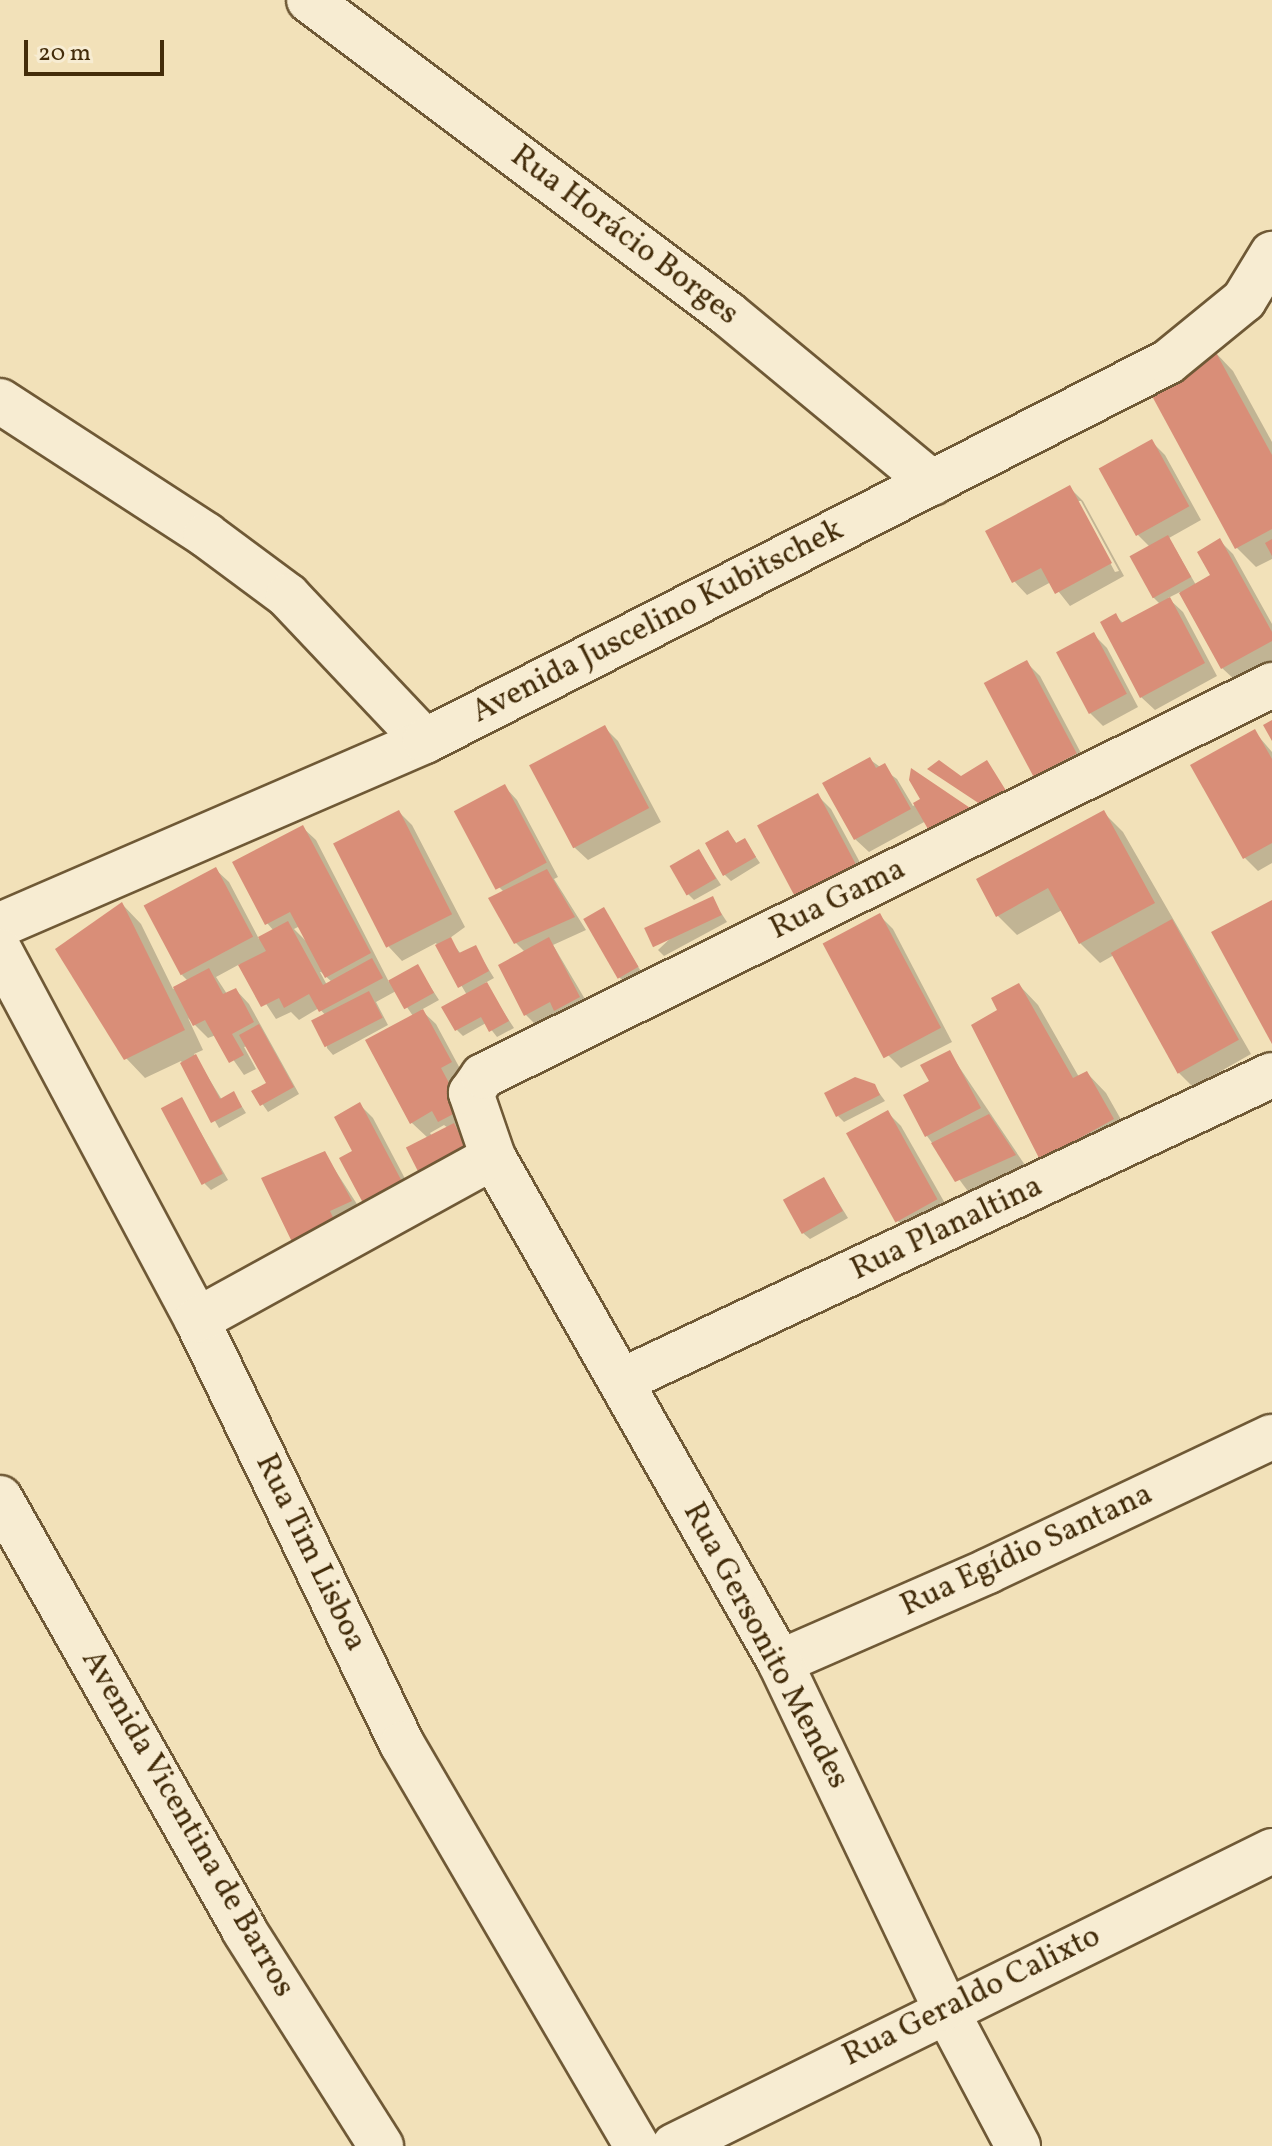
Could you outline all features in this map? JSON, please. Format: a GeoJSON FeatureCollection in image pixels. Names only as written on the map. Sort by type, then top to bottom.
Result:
{"type":"FeatureCollection","features":[{"type":"Feature","properties":{"kind":"street","name":"Rua Horácio Borges"},"geometry":{"type":"LineString","coordinates":[[309,0],[728,314],[932,483]]}},
{"type":"Feature","properties":{"kind":"street","name":"Avenida Juscelino Kubitschek"},"geometry":{"type":"LineString","coordinates":[[0,925],[425,741],[1168,362],[1244,300],[1272,254]]}},
{"type":"Feature","properties":{"kind":"street"},"geometry":{"type":"LineString","coordinates":[[0,401],[206,535],[288,596],[425,741]]}},
{"type":"Feature","properties":{"kind":"street","name":"Rua Gama"},"geometry":{"type":"LineString","coordinates":[[493,1157],[471,1093],[483,1076],[1272,685]]}},
{"type":"Feature","properties":{"kind":"street","name":"Rua Tim Lisboa"},"geometry":{"type":"LineString","coordinates":[[0,951],[197,1320],[402,1744],[637,2146]]}},
{"type":"Feature","properties":{"kind":"street","name":"Rua Planaltina"},"geometry":{"type":"LineString","coordinates":[[621,1381],[1272,1075]]}},
{"type":"Feature","properties":{"kind":"street"},"geometry":{"type":"LineString","coordinates":[[197,1320],[493,1157]]}},
{"type":"Feature","properties":{"kind":"street","name":"Rua Gersonito Mendes"},"geometry":{"type":"LineString","coordinates":[[493,1157],[780,1662],[945,2008],[1018,2146]]}},
{"type":"Feature","properties":{"kind":"street","name":"Rua Egídio Santana"},"geometry":{"type":"LineString","coordinates":[[780,1662],[988,1571],[1272,1437]]}},
{"type":"Feature","properties":{"kind":"street","name":"Avenida Vicentina de Barros"},"geometry":{"type":"LineString","coordinates":[[0,1498],[244,1930],[381,2146]]}},
{"type":"Feature","properties":{"kind":"street","name":"Rua Geraldo Calixto"},"geometry":{"type":"LineString","coordinates":[[674,2146],[945,2008],[1272,1851]]}},
{"type":"Feature","properties":{"kind":"building"},"geometry":{"type":"Polygon","coordinates":[[[1214,349],[1272,455],[1272,529],[1235,549],[1146,385],[1214,349]]]}},
{"type":"Feature","properties":{"kind":"building"},"geometry":{"type":"Polygon","coordinates":[[[1152,439],[1189,506],[1136,536],[1099,469],[1152,439]]]}},
{"type":"Feature","properties":{"kind":"building"},"geometry":{"type":"Polygon","coordinates":[[[1070,485],[1112,563],[1055,594],[1041,568],[1012,583],[985,531],[1070,485]]]}},
{"type":"Feature","properties":{"kind":"building"},"geometry":{"type":"Polygon","coordinates":[[[1168,535],[1191,577],[1153,598],[1130,556],[1168,535]]]}},
{"type":"Feature","properties":{"kind":"building"},"geometry":{"type":"Polygon","coordinates":[[[1220,538],[1272,632],[1272,641],[1221,669],[1179,593],[1210,575],[1197,552],[1220,538]]]}},
{"type":"Feature","properties":{"kind":"building"},"geometry":{"type":"Polygon","coordinates":[[[1272,539],[1272,556],[1265,543],[1272,539]]]}},
{"type":"Feature","properties":{"kind":"building"},"geometry":{"type":"Polygon","coordinates":[[[1170,597],[1205,663],[1140,698],[1100,622],[1116,613],[1121,623],[1170,597]]]}},
{"type":"Feature","properties":{"kind":"building"},"geometry":{"type":"Polygon","coordinates":[[[1094,632],[1127,694],[1089,714],[1056,652],[1094,632]]]}},
{"type":"Feature","properties":{"kind":"building"},"geometry":{"type":"Polygon","coordinates":[[[1027,660],[1077,754],[1033,777],[984,683],[1027,660]]]}},
{"type":"Feature","properties":{"kind":"building"},"geometry":{"type":"Polygon","coordinates":[[[1272,720],[1272,741],[1263,725],[1272,720]]]}},
{"type":"Feature","properties":{"kind":"building"},"geometry":{"type":"Polygon","coordinates":[[[605,725],[649,808],[573,848],[529,765],[605,725]]]}},
{"type":"Feature","properties":{"kind":"building"},"geometry":{"type":"Polygon","coordinates":[[[1255,729],[1272,759],[1272,843],[1243,859],[1190,765],[1255,729]]]}},
{"type":"Feature","properties":{"kind":"building"},"geometry":{"type":"Polygon","coordinates":[[[870,757],[876,768],[885,763],[911,809],[854,840],[822,783],[870,757]]]}},
{"type":"Feature","properties":{"kind":"building"},"geometry":{"type":"Polygon","coordinates":[[[939,760],[961,776],[987,760],[1010,797],[989,810],[927,769],[939,760]]]}},
{"type":"Feature","properties":{"kind":"building"},"geometry":{"type":"Polygon","coordinates":[[[911,768],[982,816],[936,843],[913,803],[920,799],[909,780],[911,768]]]}},
{"type":"Feature","properties":{"kind":"building"},"geometry":{"type":"Polygon","coordinates":[[[505,784],[547,863],[496,890],[454,811],[505,784]]]}},
{"type":"Feature","properties":{"kind":"building"},"geometry":{"type":"Polygon","coordinates":[[[818,793],[856,865],[796,898],[757,825],[818,793]]]}},
{"type":"Feature","properties":{"kind":"building"},"geometry":{"type":"Polygon","coordinates":[[[399,810],[452,914],[386,948],[333,844],[399,810]]]}},
{"type":"Feature","properties":{"kind":"building"},"geometry":{"type":"Polygon","coordinates":[[[1104,810],[1155,903],[1079,944],[1048,888],[996,917],[976,879],[1104,810]]]}},
{"type":"Feature","properties":{"kind":"building"},"geometry":{"type":"Polygon","coordinates":[[[303,825],[371,953],[325,978],[290,912],[265,925],[232,862],[303,825]]]}},
{"type":"Feature","properties":{"kind":"building"},"geometry":{"type":"Polygon","coordinates":[[[728,830],[736,843],[745,838],[756,857],[723,876],[705,843],[728,830]]]}},
{"type":"Feature","properties":{"kind":"building"},"geometry":{"type":"Polygon","coordinates":[[[699,849],[716,878],[687,895],[670,866],[699,849]]]}},
{"type":"Feature","properties":{"kind":"building"},"geometry":{"type":"Polygon","coordinates":[[[216,867],[253,937],[181,975],[144,905],[216,867]]]}},
{"type":"Feature","properties":{"kind":"building"},"geometry":{"type":"Polygon","coordinates":[[[547,869],[575,917],[514,944],[488,898],[547,869]]]}},
{"type":"Feature","properties":{"kind":"building"},"geometry":{"type":"Polygon","coordinates":[[[713,896],[722,915],[653,947],[644,928],[713,896]]]}},
{"type":"Feature","properties":{"kind":"building"},"geometry":{"type":"Polygon","coordinates":[[[1272,900],[1272,1044],[1211,932],[1272,900]]]}},
{"type":"Feature","properties":{"kind":"building"},"geometry":{"type":"Polygon","coordinates":[[[122,902],[185,1030],[124,1060],[55,949],[122,902]]]}},
{"type":"Feature","properties":{"kind":"building"},"geometry":{"type":"Polygon","coordinates":[[[604,907],[638,967],[618,979],[583,919],[604,907]]]}},
{"type":"Feature","properties":{"kind":"building"},"geometry":{"type":"Polygon","coordinates":[[[880,913],[941,1028],[884,1058],[823,944],[880,913]]]}},
{"type":"Feature","properties":{"kind":"building"},"geometry":{"type":"Polygon","coordinates":[[[1172,919],[1239,1040],[1178,1074],[1111,953],[1172,919]]]}},
{"type":"Feature","properties":{"kind":"building"},"geometry":{"type":"Polygon","coordinates":[[[288,921],[323,985],[372,958],[383,978],[319,1012],[309,994],[284,1008],[279,998],[261,1007],[238,965],[266,951],[258,937],[288,921]]]}},
{"type":"Feature","properties":{"kind":"building"},"geometry":{"type":"Polygon","coordinates":[[[451,937],[459,953],[476,945],[489,971],[458,988],[435,945],[451,937]]]}},
{"type":"Feature","properties":{"kind":"building"},"geometry":{"type":"Polygon","coordinates":[[[549,937],[580,997],[554,1011],[550,1002],[524,1016],[498,965],[549,937]]]}},
{"type":"Feature","properties":{"kind":"building"},"geometry":{"type":"Polygon","coordinates":[[[418,964],[434,993],[404,1009],[388,980],[418,964]]]}},
{"type":"Feature","properties":{"kind":"building"},"geometry":{"type":"Polygon","coordinates":[[[209,968],[223,994],[236,988],[254,1022],[232,1034],[244,1055],[229,1063],[205,1020],[193,1026],[173,987],[209,968]]]}},
{"type":"Feature","properties":{"kind":"building"},"geometry":{"type":"Polygon","coordinates":[[[487,982],[509,1021],[489,1032],[481,1017],[455,1031],[441,1007],[487,982]]]}},
{"type":"Feature","properties":{"kind":"building"},"geometry":{"type":"Polygon","coordinates":[[[1019,983],[1073,1078],[1087,1071],[1114,1119],[1040,1160],[971,1025],[997,1010],[991,998],[1019,983]]]}},
{"type":"Feature","properties":{"kind":"building"},"geometry":{"type":"Polygon","coordinates":[[[369,991],[383,1018],[325,1047],[311,1021],[369,991]]]}},
{"type":"Feature","properties":{"kind":"building"},"geometry":{"type":"Polygon","coordinates":[[[423,1009],[452,1062],[441,1068],[463,1109],[438,1122],[432,1111],[410,1124],[365,1040],[423,1009]]]}},
{"type":"Feature","properties":{"kind":"building"},"geometry":{"type":"Polygon","coordinates":[[[259,1024],[294,1087],[260,1106],[251,1091],[266,1083],[239,1035],[259,1024]]]}},
{"type":"Feature","properties":{"kind":"building"},"geometry":{"type":"Polygon","coordinates":[[[950,1050],[981,1108],[925,1137],[903,1095],[929,1081],[920,1065],[950,1050]]]}},
{"type":"Feature","properties":{"kind":"building"},"geometry":{"type":"Polygon","coordinates":[[[196,1054],[220,1099],[234,1091],[242,1107],[211,1123],[180,1063],[196,1054]]]}},
{"type":"Feature","properties":{"kind":"building"},"geometry":{"type":"Polygon","coordinates":[[[855,1077],[875,1084],[880,1095],[836,1117],[824,1093],[855,1077]]]}},
{"type":"Feature","properties":{"kind":"building"},"geometry":{"type":"Polygon","coordinates":[[[182,1097],[223,1174],[202,1185],[161,1108],[182,1097]]]}},
{"type":"Feature","properties":{"kind":"building"},"geometry":{"type":"Polygon","coordinates":[[[360,1102],[409,1195],[370,1216],[339,1158],[352,1151],[334,1117],[360,1102]]]}},
{"type":"Feature","properties":{"kind":"building"},"geometry":{"type":"Polygon","coordinates":[[[888,1110],[937,1199],[895,1222],[846,1133],[888,1110]]]}},
{"type":"Feature","properties":{"kind":"building"},"geometry":{"type":"Polygon","coordinates":[[[989,1114],[1016,1155],[955,1182],[931,1143],[989,1114]]]}},
{"type":"Feature","properties":{"kind":"building"},"geometry":{"type":"Polygon","coordinates":[[[454,1123],[472,1158],[424,1182],[406,1148],[454,1123]]]}},
{"type":"Feature","properties":{"kind":"building"},"geometry":{"type":"Polygon","coordinates":[[[325,1151],[352,1201],[330,1211],[340,1232],[293,1244],[261,1178],[325,1151]]]}},
{"type":"Feature","properties":{"kind":"building"},"geometry":{"type":"Polygon","coordinates":[[[824,1177],[843,1211],[802,1234],[783,1200],[824,1177]]]}}]}
